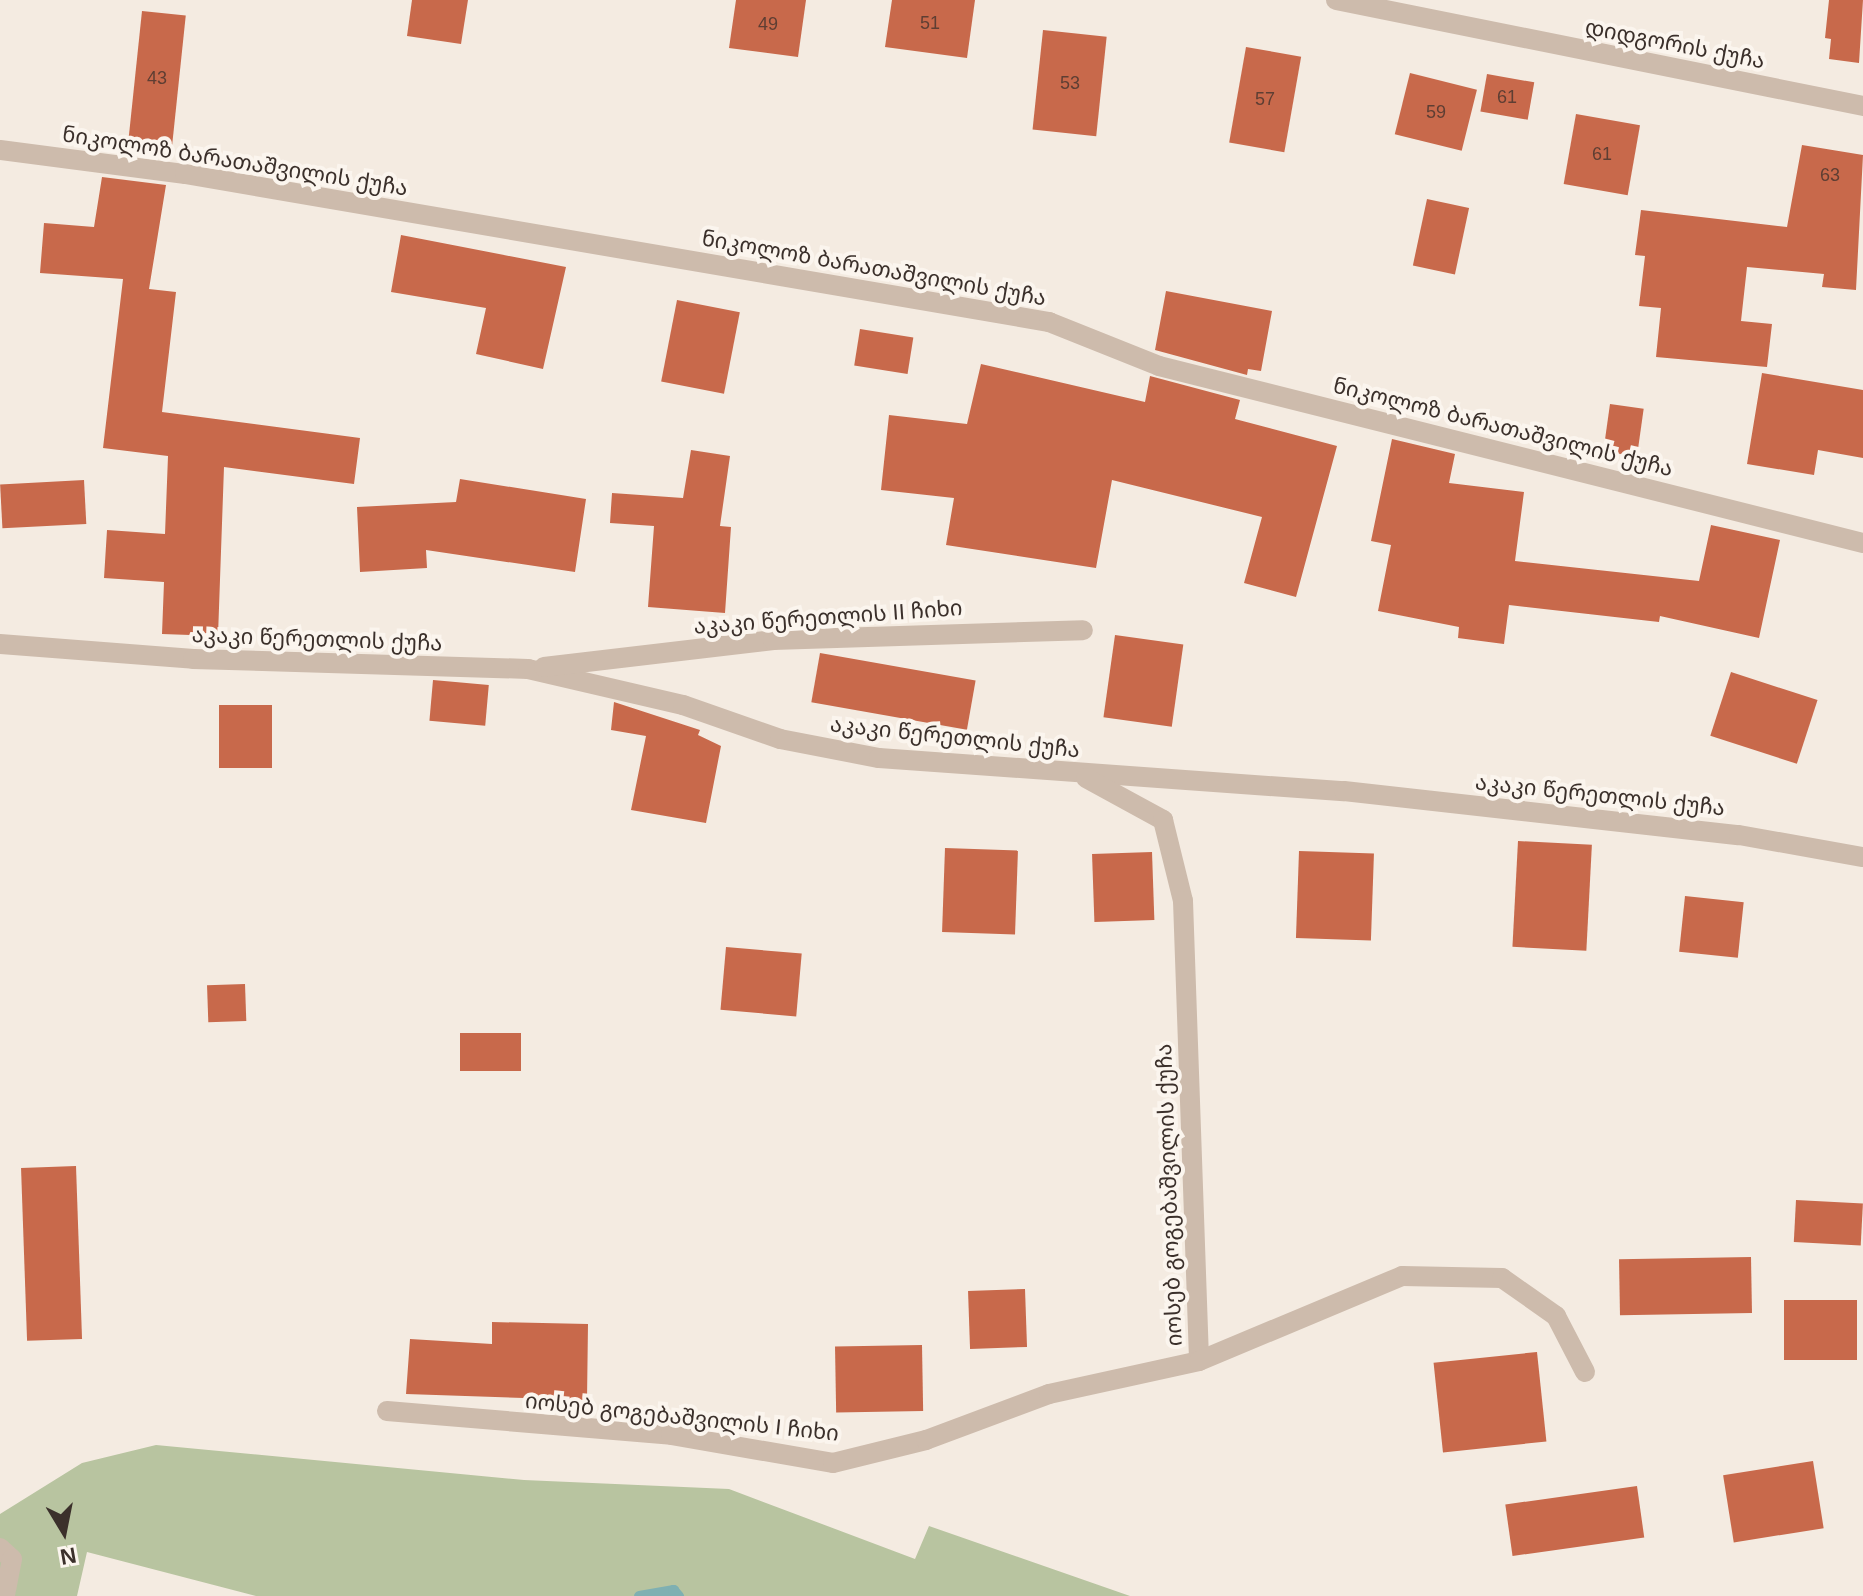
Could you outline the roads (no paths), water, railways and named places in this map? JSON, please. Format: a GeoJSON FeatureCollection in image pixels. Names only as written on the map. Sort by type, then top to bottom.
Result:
{"type":"FeatureCollection","features":[{"type":"Feature","properties":{"kind":"street","name":"დიდგორის ქუჩა"},"geometry":{"type":"LineString","coordinates":[[1336,0],[1863,106]]}},
{"type":"Feature","properties":{"kind":"street","name":"ნიკოლოზ ბარათაშვილის ქუჩა"},"geometry":{"type":"LineString","coordinates":[[0,150],[185,174],[1049,322],[1159,366],[1863,543]]}},
{"type":"Feature","properties":{"kind":"street","name":"აკაკი წერეთლის II ჩიხი"},"geometry":{"type":"LineString","coordinates":[[528,669],[773,640],[1083,630]]}},
{"type":"Feature","properties":{"kind":"street","name":"აკაკი წერეთლის ქუჩა"},"geometry":{"type":"LineString","coordinates":[[0,644],[193,659],[528,669],[683,705],[780,739],[879,758],[1352,791],[1739,835],[1863,857]]}},
{"type":"Feature","properties":{"kind":"street","name":"იოსებ გოგებაშვილის ქუჩა"},"geometry":{"type":"LineString","coordinates":[[1078,774],[1163,820],[1183,901],[1199,1361],[1402,1276],[1502,1278],[1556,1316],[1585,1372]]}},
{"type":"Feature","properties":{"kind":"street","name":"იოსებ გოგებაშვილის I ჩიხი"},"geometry":{"type":"LineString","coordinates":[[387,1411],[671,1435],[833,1463],[926,1440],[1049,1394],[1199,1361]]}},
{"type":"Feature","properties":{"kind":"street"},"geometry":{"type":"LineString","coordinates":[[0,1548],[12,1559],[5,1596]]}},
{"type":"Feature","properties":{"kind":"waterway"},"geometry":{"type":"LineString","coordinates":[[639,1596],[673,1590],[678,1596]]}}]}
